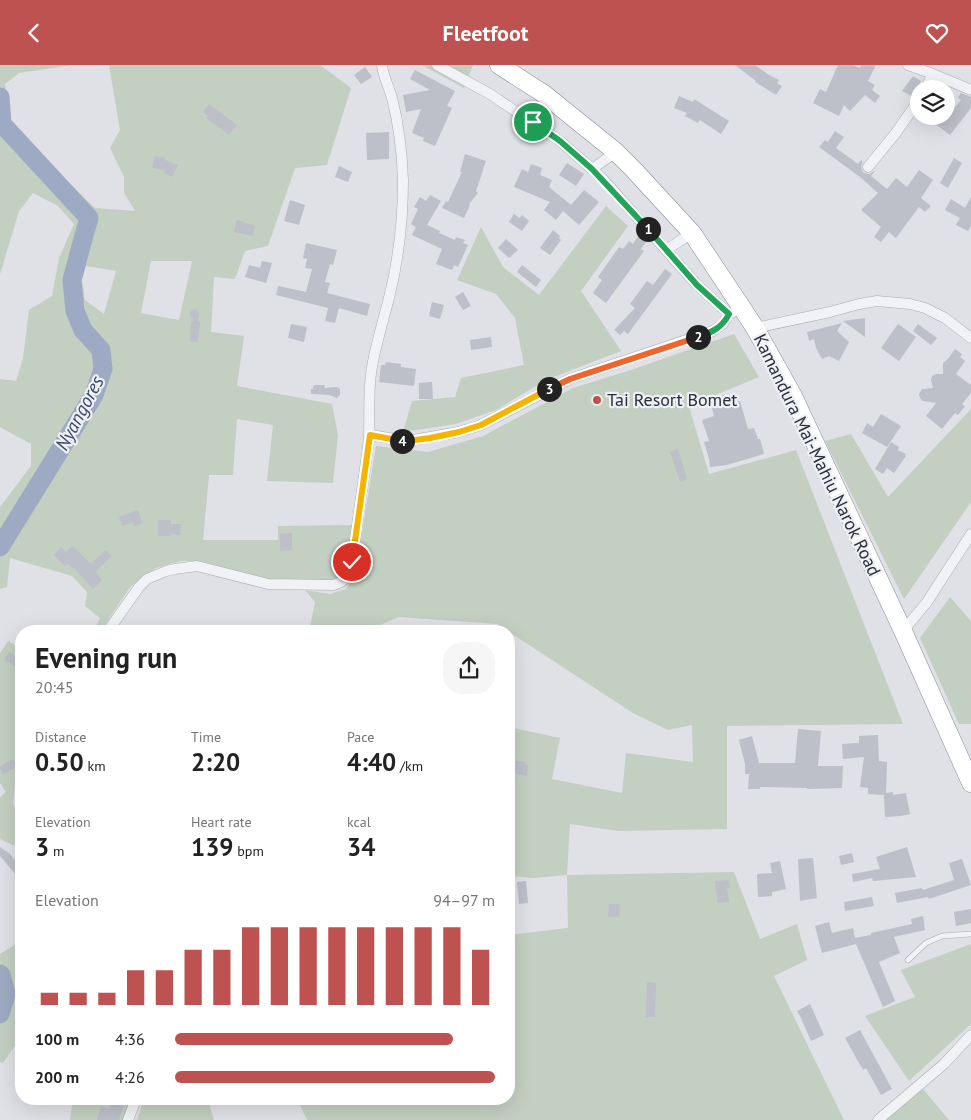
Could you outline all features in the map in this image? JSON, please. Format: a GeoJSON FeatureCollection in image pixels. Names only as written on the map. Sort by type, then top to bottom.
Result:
{"type":"FeatureCollection","features":[{"type":"Feature","properties":{"kind":"highway","name":"Kamandura Mai-Mahiu Narok Road"},"geometry":{"type":"LineString","coordinates":[[499,65],[544,94],[616,152],[633,169],[692,233],[736,311],[755,328],[793,396],[903,631],[971,783]]}},
{"type":"Feature","properties":{"kind":"street"},"geometry":{"type":"LineString","coordinates":[[112,625],[139,587],[147,579],[176,569],[197,566],[268,585],[333,585],[339,584],[346,579],[352,562],[370,435],[369,395],[372,369],[396,265],[401,229],[400,131],[382,71],[382,65]]}},
{"type":"Feature","properties":{"kind":"street"},"geometry":{"type":"LineString","coordinates":[[370,435],[407,441],[459,432],[481,425],[570,379],[713,331],[736,311],[697,285],[634,213],[592,169],[560,141],[490,94],[437,65]]}},
{"type":"Feature","properties":{"kind":"street"},"geometry":{"type":"LineString","coordinates":[[908,65],[933,73],[971,90]]}},
{"type":"Feature","properties":{"kind":"street"},"geometry":{"type":"LineString","coordinates":[[930,80],[933,73]]}},
{"type":"Feature","properties":{"kind":"street"},"geometry":{"type":"LineString","coordinates":[[868,167],[910,113]]}},
{"type":"Feature","properties":{"kind":"street"},"geometry":{"type":"LineString","coordinates":[[592,169],[616,152]]}},
{"type":"Feature","properties":{"kind":"street"},"geometry":{"type":"LineString","coordinates":[[666,250],[692,233]]}},
{"type":"Feature","properties":{"kind":"street"},"geometry":{"type":"LineString","coordinates":[[755,328],[858,304],[885,301],[925,308],[945,318],[971,338]]}},
{"type":"Feature","properties":{"kind":"street"},"geometry":{"type":"LineString","coordinates":[[903,631],[927,602],[971,534]]}},
{"type":"Feature","properties":{"kind":"street"},"geometry":{"type":"LineString","coordinates":[[878,1120],[944,1063],[971,1035]]}},
{"type":"Feature","properties":{"kind":"street"},"geometry":{"type":"LineString","coordinates":[[128,1120],[134,1105]]}},
{"type":"Feature","properties":{"kind":"lane"},"geometry":{"type":"LineString","coordinates":[[908,961],[926,943],[942,936],[971,935]]}},
{"type":"Feature","properties":{"kind":"green space"},"geometry":{"type":"Polygon","coordinates":[[[0,65],[72,65],[19,73],[5,84],[11,121],[28,143],[95,208],[135,211],[124,193],[124,177],[110,148],[120,130],[109,65],[320,65],[351,88],[327,165],[295,168],[268,246],[245,251],[235,279],[214,277],[211,332],[244,336],[237,386],[332,404],[338,435],[333,483],[267,481],[273,425],[237,419],[233,475],[209,475],[203,540],[278,540],[278,526],[352,525],[343,575],[332,582],[269,582],[201,561],[180,561],[156,568],[130,587],[105,625],[97,625],[100,618],[85,606],[87,592],[72,576],[10,558],[7,587],[0,589],[0,507],[31,466],[31,444],[0,427],[0,379],[16,381],[23,358],[29,310],[52,296],[59,258],[74,224],[58,206],[33,193],[19,211],[0,274],[0,65]],[[151,261],[141,313],[179,320],[192,261],[151,261]],[[86,266],[82,280],[85,300],[104,314],[116,271],[86,266]]]}},
{"type":"Feature","properties":{"kind":"green space"},"geometry":{"type":"Polygon","coordinates":[[[422,65],[473,65],[464,88],[422,65]]]}},
{"type":"Feature","properties":{"kind":"green space"},"geometry":{"type":"Polygon","coordinates":[[[606,206],[628,226],[581,291],[621,351],[546,380],[496,410],[456,424],[403,432],[412,401],[455,397],[461,378],[524,365],[515,318],[496,294],[457,280],[481,227],[503,267],[539,295],[606,206]]]}},
{"type":"Feature","properties":{"kind":"green space"},"geometry":{"type":"Polygon","coordinates":[[[734,334],[759,377],[689,406],[709,474],[796,450],[903,724],[727,726],[727,829],[619,831],[570,824],[567,875],[534,878],[515,876],[515,728],[560,738],[552,779],[622,793],[626,753],[693,762],[692,725],[668,730],[633,713],[515,636],[515,625],[399,617],[380,625],[310,625],[315,602],[305,590],[330,594],[346,589],[355,575],[376,446],[428,452],[483,436],[573,388],[734,334]]]}},
{"type":"Feature","properties":{"kind":"green space"},"geometry":{"type":"Polygon","coordinates":[[[971,409],[971,502],[904,599],[825,441],[851,434],[888,497],[971,409]]]}},
{"type":"Feature","properties":{"kind":"green space"},"geometry":{"type":"Polygon","coordinates":[[[950,597],[971,621],[971,724],[959,724],[920,638],[950,597]]]}},
{"type":"Feature","properties":{"kind":"green space"},"geometry":{"type":"Polygon","coordinates":[[[8,641],[15,645],[15,783],[13,803],[15,810],[15,845],[13,845],[0,839],[0,797],[6,792],[0,783],[0,653],[8,641]]]}},
{"type":"Feature","properties":{"kind":"green space"},"geometry":{"type":"Polygon","coordinates":[[[734,872],[760,939],[797,924],[807,960],[774,976],[844,1120],[307,1120],[300,1105],[515,1105],[515,934],[568,928],[567,875],[734,872]]]}},
{"type":"Feature","properties":{"kind":"green space"},"geometry":{"type":"Polygon","coordinates":[[[971,944],[971,1024],[909,1081],[865,1016],[915,997],[901,970],[971,944]]]}},
{"type":"Feature","properties":{"kind":"green space"},"geometry":{"type":"Polygon","coordinates":[[[15,945],[15,1046],[3,1063],[0,1062],[0,954],[15,945]]]}},
{"type":"Feature","properties":{"kind":"green space"},"geometry":{"type":"Polygon","coordinates":[[[923,1089],[949,1120],[881,1120],[895,1108],[923,1089]]]}},
{"type":"Feature","properties":{"kind":"green space"},"geometry":{"type":"Polygon","coordinates":[[[72,1105],[129,1105],[123,1120],[70,1120],[72,1105]]]}},
{"type":"Feature","properties":{"kind":"green space"},"geometry":{"type":"Polygon","coordinates":[[[142,1105],[210,1105],[214,1120],[137,1120],[142,1105]]]}},
{"type":"Feature","properties":{"kind":"building"},"geometry":{"type":"Polygon","coordinates":[[[735,65],[755,65],[779,80],[777,83],[782,86],[776,95],[755,82],[735,65]]]}},
{"type":"Feature","properties":{"kind":"building"},"geometry":{"type":"Polygon","coordinates":[[[838,65],[853,65],[860,68],[861,65],[876,65],[868,81],[875,85],[872,90],[880,96],[875,103],[865,95],[850,111],[844,105],[839,116],[813,103],[820,89],[826,92],[838,65]]]}},
{"type":"Feature","properties":{"kind":"building"},"geometry":{"type":"Polygon","coordinates":[[[365,67],[372,77],[361,84],[354,75],[365,67]]]}},
{"type":"Feature","properties":{"kind":"building"},"geometry":{"type":"Polygon","coordinates":[[[415,70],[455,91],[447,106],[452,108],[435,146],[423,141],[424,138],[412,133],[421,109],[406,112],[403,95],[430,90],[410,79],[415,70]]]}},
{"type":"Feature","properties":{"kind":"building"},"geometry":{"type":"Polygon","coordinates":[[[913,76],[919,80],[910,80],[913,76]]]}},
{"type":"Feature","properties":{"kind":"building"},"geometry":{"type":"Polygon","coordinates":[[[910,80],[910,95],[902,91],[910,80]]]}},
{"type":"Feature","properties":{"kind":"building"},"geometry":{"type":"Polygon","coordinates":[[[961,93],[971,97],[971,108],[950,135],[937,125],[955,125],[955,107],[961,100],[958,98],[961,93]]]}},
{"type":"Feature","properties":{"kind":"building"},"geometry":{"type":"Polygon","coordinates":[[[679,96],[693,102],[694,99],[729,121],[721,134],[700,120],[698,123],[685,116],[687,113],[674,108],[679,96]]]}},
{"type":"Feature","properties":{"kind":"building"},"geometry":{"type":"Polygon","coordinates":[[[209,104],[237,125],[229,135],[206,118],[208,116],[203,112],[209,104]]]}},
{"type":"Feature","properties":{"kind":"building"},"geometry":{"type":"Polygon","coordinates":[[[835,131],[844,137],[836,148],[858,164],[861,160],[864,173],[870,174],[875,171],[871,176],[887,189],[896,178],[907,187],[919,170],[933,180],[921,198],[931,206],[925,212],[919,207],[896,238],[889,232],[881,242],[874,237],[881,227],[861,210],[878,193],[860,177],[819,147],[825,140],[828,142],[835,131]]]}},
{"type":"Feature","properties":{"kind":"building"},"geometry":{"type":"Polygon","coordinates":[[[389,132],[389,159],[367,160],[366,133],[389,132]]]}},
{"type":"Feature","properties":{"kind":"building"},"geometry":{"type":"Polygon","coordinates":[[[465,154],[486,161],[476,191],[478,193],[469,204],[464,218],[442,208],[446,201],[448,202],[462,172],[460,172],[465,154]]]}},
{"type":"Feature","properties":{"kind":"building"},"geometry":{"type":"Polygon","coordinates":[[[155,156],[165,158],[165,160],[178,165],[172,177],[164,173],[165,170],[152,168],[155,156]]]}},
{"type":"Feature","properties":{"kind":"building"},"geometry":{"type":"Polygon","coordinates":[[[954,158],[962,163],[948,188],[940,183],[954,158]]]}},
{"type":"Feature","properties":{"kind":"building"},"geometry":{"type":"Polygon","coordinates":[[[567,163],[584,174],[576,186],[559,175],[567,163]]]}},
{"type":"Feature","properties":{"kind":"building"},"geometry":{"type":"Polygon","coordinates":[[[531,164],[542,168],[540,175],[552,180],[549,187],[571,205],[584,190],[599,202],[579,225],[563,211],[556,220],[544,210],[550,202],[514,187],[522,169],[528,172],[531,164]]]}},
{"type":"Feature","properties":{"kind":"building"},"geometry":{"type":"Polygon","coordinates":[[[339,166],[352,172],[348,182],[335,177],[339,166]]]}},
{"type":"Feature","properties":{"kind":"building"},"geometry":{"type":"Polygon","coordinates":[[[430,195],[441,201],[427,225],[455,240],[456,237],[465,240],[463,243],[468,245],[458,267],[454,265],[452,270],[436,264],[442,249],[412,235],[416,227],[411,224],[418,209],[414,207],[420,197],[426,201],[430,195]]]}},
{"type":"Feature","properties":{"kind":"building"},"geometry":{"type":"Polygon","coordinates":[[[971,197],[971,226],[968,231],[956,225],[960,218],[945,210],[951,199],[965,208],[971,197]]]}},
{"type":"Feature","properties":{"kind":"building"},"geometry":{"type":"Polygon","coordinates":[[[290,200],[305,205],[299,225],[284,221],[290,200]]]}},
{"type":"Feature","properties":{"kind":"building"},"geometry":{"type":"Polygon","coordinates":[[[514,214],[520,218],[522,215],[529,221],[522,231],[509,222],[514,214]]]}},
{"type":"Feature","properties":{"kind":"building"},"geometry":{"type":"Polygon","coordinates":[[[237,220],[255,225],[253,236],[234,232],[237,220]]]}},
{"type":"Feature","properties":{"kind":"building"},"geometry":{"type":"Polygon","coordinates":[[[553,230],[560,236],[561,240],[550,255],[540,248],[553,230]]]}},
{"type":"Feature","properties":{"kind":"building"},"geometry":{"type":"Polygon","coordinates":[[[638,236],[646,242],[641,249],[644,251],[606,303],[593,293],[602,280],[598,277],[619,247],[623,249],[629,241],[633,244],[638,236]]]}},
{"type":"Feature","properties":{"kind":"building"},"geometry":{"type":"Polygon","coordinates":[[[506,239],[518,250],[509,258],[498,248],[506,239]]]}},
{"type":"Feature","properties":{"kind":"building"},"geometry":{"type":"Polygon","coordinates":[[[306,243],[337,250],[333,265],[330,264],[325,282],[330,283],[327,293],[370,304],[367,316],[339,308],[335,323],[325,321],[328,308],[276,295],[278,286],[306,292],[312,269],[305,268],[307,259],[303,258],[306,243]]]}},
{"type":"Feature","properties":{"kind":"building"},"geometry":{"type":"Polygon","coordinates":[[[262,261],[272,263],[266,283],[245,277],[249,265],[260,268],[262,261]]]}},
{"type":"Feature","properties":{"kind":"building"},"geometry":{"type":"Polygon","coordinates":[[[522,265],[541,280],[536,287],[517,272],[522,265]]]}},
{"type":"Feature","properties":{"kind":"building"},"geometry":{"type":"Polygon","coordinates":[[[665,269],[672,274],[628,334],[624,331],[620,335],[614,330],[635,308],[630,304],[647,281],[653,285],[665,269]]]}},
{"type":"Feature","properties":{"kind":"building"},"geometry":{"type":"Polygon","coordinates":[[[463,292],[471,306],[463,310],[455,297],[463,292]]]}},
{"type":"Feature","properties":{"kind":"building"},"geometry":{"type":"Polygon","coordinates":[[[432,302],[444,305],[440,319],[429,316],[432,302]]]}},
{"type":"Feature","properties":{"kind":"building"},"geometry":{"type":"Polygon","coordinates":[[[194,309],[199,314],[198,322],[200,322],[198,342],[190,341],[191,321],[194,321],[189,313],[194,309]]]}},
{"type":"Feature","properties":{"kind":"building"},"geometry":{"type":"Polygon","coordinates":[[[865,318],[865,337],[843,321],[865,318]]]}},
{"type":"Feature","properties":{"kind":"building"},"geometry":{"type":"Polygon","coordinates":[[[842,323],[837,331],[849,342],[839,361],[829,356],[822,359],[814,339],[809,341],[807,332],[842,323]]]}},
{"type":"Feature","properties":{"kind":"building"},"geometry":{"type":"Polygon","coordinates":[[[291,324],[307,327],[304,342],[288,338],[291,324]]]}},
{"type":"Feature","properties":{"kind":"building"},"geometry":{"type":"Polygon","coordinates":[[[898,324],[916,337],[899,361],[881,348],[898,324]]]}},
{"type":"Feature","properties":{"kind":"building"},"geometry":{"type":"Polygon","coordinates":[[[918,324],[937,338],[931,345],[913,331],[918,324]]]}},
{"type":"Feature","properties":{"kind":"building"},"geometry":{"type":"Polygon","coordinates":[[[491,337],[492,347],[471,350],[470,340],[491,337]]]}},
{"type":"Feature","properties":{"kind":"building"},"geometry":{"type":"Polygon","coordinates":[[[955,349],[962,354],[960,357],[965,361],[956,374],[971,385],[971,393],[962,404],[965,406],[958,415],[955,413],[942,429],[926,416],[936,403],[923,401],[919,394],[922,389],[933,388],[932,376],[943,374],[943,363],[955,349]]]}},
{"type":"Feature","properties":{"kind":"building"},"geometry":{"type":"Polygon","coordinates":[[[386,362],[416,369],[414,386],[379,382],[381,365],[385,365],[386,362]]]}},
{"type":"Feature","properties":{"kind":"building"},"geometry":{"type":"Polygon","coordinates":[[[432,382],[433,399],[419,399],[419,383],[432,382]]]}},
{"type":"Feature","properties":{"kind":"building"},"geometry":{"type":"Polygon","coordinates":[[[314,385],[325,385],[324,388],[337,387],[340,389],[340,395],[337,398],[330,395],[311,394],[311,389],[313,389],[314,385]]]}},
{"type":"Feature","properties":{"kind":"building"},"geometry":{"type":"Polygon","coordinates":[[[724,395],[725,400],[730,399],[731,404],[740,401],[748,429],[754,428],[758,439],[760,439],[764,454],[727,465],[710,467],[704,442],[709,441],[702,420],[714,416],[711,404],[715,403],[714,398],[724,395]]]}},
{"type":"Feature","properties":{"kind":"building"},"geometry":{"type":"Polygon","coordinates":[[[881,414],[901,426],[887,447],[862,433],[867,423],[873,427],[881,414]]]}},
{"type":"Feature","properties":{"kind":"building"},"geometry":{"type":"Polygon","coordinates":[[[891,442],[899,447],[898,450],[906,454],[906,456],[894,473],[887,468],[883,474],[875,469],[891,442]]]}},
{"type":"Feature","properties":{"kind":"building"},"geometry":{"type":"Polygon","coordinates":[[[678,449],[687,479],[680,481],[670,452],[678,449]]]}},
{"type":"Feature","properties":{"kind":"building"},"geometry":{"type":"Polygon","coordinates":[[[138,510],[142,523],[134,526],[133,522],[122,526],[119,517],[138,510]]]}},
{"type":"Feature","properties":{"kind":"building"},"geometry":{"type":"Polygon","coordinates":[[[158,520],[171,520],[171,524],[181,524],[180,535],[158,536],[158,520]]]}},
{"type":"Feature","properties":{"kind":"building"},"geometry":{"type":"Polygon","coordinates":[[[292,533],[292,550],[280,551],[280,534],[292,533]]]}},
{"type":"Feature","properties":{"kind":"building"},"geometry":{"type":"Polygon","coordinates":[[[73,546],[91,564],[106,550],[112,556],[96,572],[102,580],[93,589],[74,568],[68,564],[65,566],[54,555],[61,547],[66,552],[73,546]]]}},
{"type":"Feature","properties":{"kind":"building"},"geometry":{"type":"Polygon","coordinates":[[[9,652],[15,656],[15,666],[4,660],[9,652]]]}},
{"type":"Feature","properties":{"kind":"building"},"geometry":{"type":"Polygon","coordinates":[[[798,729],[821,731],[818,766],[843,766],[842,788],[760,787],[760,789],[748,789],[749,774],[745,774],[745,764],[739,740],[752,736],[759,763],[795,763],[798,729]]]}},
{"type":"Feature","properties":{"kind":"building"},"geometry":{"type":"Polygon","coordinates":[[[878,735],[879,761],[887,762],[886,793],[893,792],[893,795],[906,793],[910,814],[885,817],[884,795],[868,794],[868,788],[860,787],[864,757],[843,759],[842,744],[859,743],[859,736],[878,735]]]}},
{"type":"Feature","properties":{"kind":"building"},"geometry":{"type":"Polygon","coordinates":[[[13,759],[15,763],[15,768],[3,774],[0,766],[13,759]]]}},
{"type":"Feature","properties":{"kind":"building"},"geometry":{"type":"Polygon","coordinates":[[[515,761],[525,762],[525,765],[528,765],[527,776],[515,773],[515,761]]]}},
{"type":"Feature","properties":{"kind":"building"},"geometry":{"type":"Polygon","coordinates":[[[0,847],[15,860],[15,874],[0,856],[0,847]]]}},
{"type":"Feature","properties":{"kind":"building"},"geometry":{"type":"Polygon","coordinates":[[[907,847],[916,877],[873,881],[872,878],[853,882],[852,874],[880,869],[876,857],[907,847]]]}},
{"type":"Feature","properties":{"kind":"building"},"geometry":{"type":"Polygon","coordinates":[[[852,853],[854,862],[841,865],[839,856],[852,853]]]}},
{"type":"Feature","properties":{"kind":"building"},"geometry":{"type":"Polygon","coordinates":[[[813,858],[817,898],[800,901],[798,859],[813,858]]]}},
{"type":"Feature","properties":{"kind":"building"},"geometry":{"type":"Polygon","coordinates":[[[962,859],[971,885],[929,899],[928,897],[897,903],[895,893],[922,888],[923,890],[954,880],[949,863],[962,859]]]}},
{"type":"Feature","properties":{"kind":"building"},"geometry":{"type":"Polygon","coordinates":[[[780,861],[786,889],[772,892],[772,896],[758,897],[757,874],[772,873],[770,863],[780,861]]]}},
{"type":"Feature","properties":{"kind":"building"},"geometry":{"type":"Polygon","coordinates":[[[729,880],[730,888],[727,888],[729,902],[718,903],[715,881],[729,880]]]}},
{"type":"Feature","properties":{"kind":"building"},"geometry":{"type":"Polygon","coordinates":[[[526,881],[528,903],[519,904],[517,882],[526,881]]]}},
{"type":"Feature","properties":{"kind":"building"},"geometry":{"type":"Polygon","coordinates":[[[872,897],[874,906],[845,911],[844,902],[872,897]]]}},
{"type":"Feature","properties":{"kind":"building"},"geometry":{"type":"Polygon","coordinates":[[[609,904],[620,904],[619,917],[608,917],[609,904]]]}},
{"type":"Feature","properties":{"kind":"building"},"geometry":{"type":"Polygon","coordinates":[[[971,909],[971,923],[956,926],[954,912],[971,909]]]}},
{"type":"Feature","properties":{"kind":"building"},"geometry":{"type":"Polygon","coordinates":[[[923,916],[925,930],[894,937],[900,953],[879,962],[895,1001],[883,1007],[856,944],[822,953],[815,926],[829,922],[832,933],[853,928],[855,938],[912,924],[911,919],[923,916]]]}},
{"type":"Feature","properties":{"kind":"building"},"geometry":{"type":"Polygon","coordinates":[[[647,982],[656,983],[655,1017],[646,1017],[647,982]]]}},
{"type":"Feature","properties":{"kind":"building"},"geometry":{"type":"Polygon","coordinates":[[[810,1004],[824,1035],[811,1041],[797,1011],[810,1004]]]}},
{"type":"Feature","properties":{"kind":"building"},"geometry":{"type":"Polygon","coordinates":[[[860,1030],[892,1089],[881,1095],[866,1068],[863,1070],[845,1038],[860,1030]]]}},
{"type":"Feature","properties":{"kind":"building"},"geometry":{"type":"Polygon","coordinates":[[[110,1105],[124,1105],[119,1120],[97,1120],[101,1106],[109,1109],[110,1105]]]}},
{"type":"Feature","properties":{"kind":"waterway","name":"Nyangores"},"geometry":{"type":"LineString","coordinates":[[0,97],[2,124],[89,218],[72,280],[75,311],[83,330],[101,350],[103,369],[94,395],[0,547]]}},
{"type":"Feature","properties":{"kind":"waterway","name":"Nyangores"},"geometry":{"type":"LineString","coordinates":[[0,974],[6,994],[0,1014]]}},
{"type":"Feature","properties":{"kind":"place","name":"Tai Resort Bomet"},"geometry":{"type":"Point","coordinates":[597,400]}},
{"type":"Feature","properties":{"kind":"route"},"geometry":{"type":"LineString","coordinates":[[352,562],[370,435],[407,441],[459,432],[481,425],[570,379],[713,331],[723,324],[729,314],[697,285],[602,178],[560,141],[533,122]]}}]}
